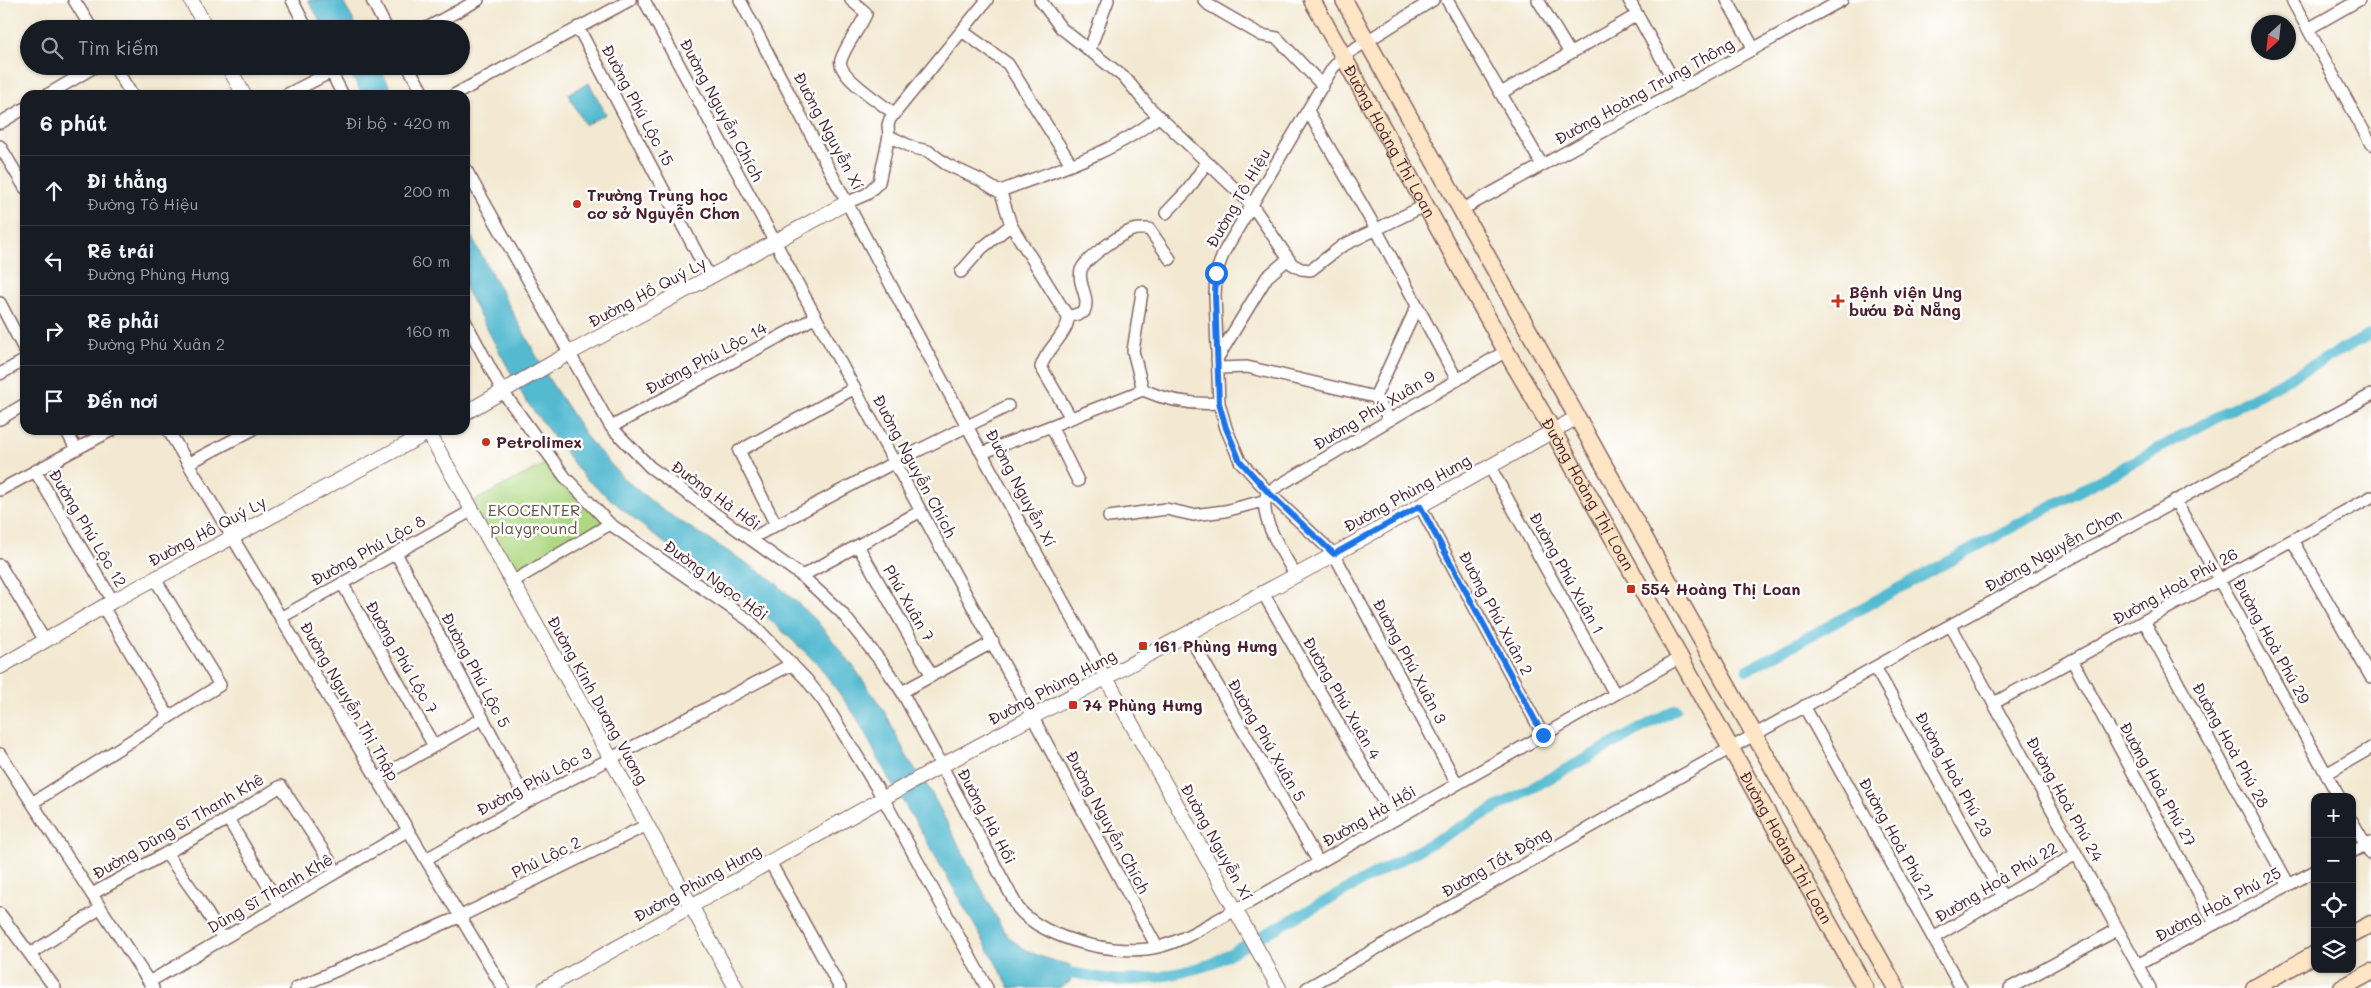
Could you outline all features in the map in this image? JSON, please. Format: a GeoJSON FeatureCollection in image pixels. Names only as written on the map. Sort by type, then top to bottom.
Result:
{"type":"FeatureCollection","features":[{"type":"Feature","properties":{"kind":"main road","name":"Đường Hoàng Thị Loan"},"geometry":{"type":"LineString","coordinates":[[1312,0],[1506,351],[1554,431],[1729,748],[1865,988]]}},
{"type":"Feature","properties":{"kind":"main road","name":"Đường Hoàng Thị Loan"},"geometry":{"type":"LineString","coordinates":[[1344,0],[1752,734],[1896,988]]}},
{"type":"Feature","properties":{"kind":"main road"},"geometry":{"type":"LineString","coordinates":[[2356,932],[2371,924]]}},
{"type":"Feature","properties":{"kind":"main road"},"geometry":{"type":"LineString","coordinates":[[2254,988],[2311,956]]}},
{"type":"Feature","properties":{"kind":"main road"},"geometry":{"type":"LineString","coordinates":[[2342,988],[2371,972]]}},
{"type":"Feature","properties":{"kind":"street"},"geometry":{"type":"LineString","coordinates":[[74,0],[86,20]]}},
{"type":"Feature","properties":{"kind":"street"},"geometry":{"type":"LineString","coordinates":[[191,0],[202,20]]}},
{"type":"Feature","properties":{"kind":"street"},"geometry":{"type":"LineString","coordinates":[[292,0],[303,20]]}},
{"type":"Feature","properties":{"kind":"street"},"geometry":{"type":"LineString","coordinates":[[372,0],[383,20]]}},
{"type":"Feature","properties":{"kind":"street"},"geometry":{"type":"LineString","coordinates":[[441,20],[478,0]]}},
{"type":"Feature","properties":{"kind":"street"},"geometry":{"type":"LineString","coordinates":[[463,90],[630,0]]}},
{"type":"Feature","properties":{"kind":"street","name":"Đường Nguyễn Chích"},"geometry":{"type":"LineString","coordinates":[[644,0],[1158,947]]}},
{"type":"Feature","properties":{"kind":"street","name":"Đường Nguyễn Xí"},"geometry":{"type":"LineString","coordinates":[[740,0],[846,203],[967,425],[1234,911],[1279,988]]}},
{"type":"Feature","properties":{"kind":"street"},"geometry":{"type":"LineString","coordinates":[[851,0],[866,14],[841,60],[841,66],[853,82],[895,114]]}},
{"type":"Feature","properties":{"kind":"street"},"geometry":{"type":"LineString","coordinates":[[846,203],[867,194],[879,182],[888,136],[888,125],[987,0]]}},
{"type":"Feature","properties":{"kind":"street"},"geometry":{"type":"LineString","coordinates":[[1040,0],[1061,28],[1126,79],[1148,106],[1252,205],[1288,259],[1301,269],[1311,270],[1342,246],[1426,205]]}},
{"type":"Feature","properties":{"kind":"street"},"geometry":{"type":"LineString","coordinates":[[1089,51],[1108,0]]}},
{"type":"Feature","properties":{"kind":"street"},"geometry":{"type":"LineString","coordinates":[[1204,0],[1209,5],[1260,35],[1277,38],[1323,86]]}},
{"type":"Feature","properties":{"kind":"street","name":"Đường Tô Hiệu"},"geometry":{"type":"LineString","coordinates":[[1334,554],[1265,497],[1240,461],[1226,428],[1219,403],[1215,295],[1216,273],[1224,252],[1323,86],[1343,56],[1367,42],[1415,5],[1433,0]]}},
{"type":"Feature","properties":{"kind":"street"},"geometry":{"type":"LineString","coordinates":[[1447,0],[1542,165]]}},
{"type":"Feature","properties":{"kind":"street"},"geometry":{"type":"LineString","coordinates":[[1538,0],[1570,54]]}},
{"type":"Feature","properties":{"kind":"street"},"geometry":{"type":"LineString","coordinates":[[1629,0],[1679,90]]}},
{"type":"Feature","properties":{"kind":"street"},"geometry":{"type":"LineString","coordinates":[[1727,0],[1754,49]]}},
{"type":"Feature","properties":{"kind":"street","name":"Đường Hoàng Trung Thông"},"geometry":{"type":"LineString","coordinates":[[1461,210],[1842,0]]}},
{"type":"Feature","properties":{"kind":"street"},"geometry":{"type":"LineString","coordinates":[[2292,0],[2371,144]]}},
{"type":"Feature","properties":{"kind":"street"},"geometry":{"type":"LineString","coordinates":[[2308,29],[2359,0]]}},
{"type":"Feature","properties":{"kind":"street"},"geometry":{"type":"LineString","coordinates":[[1500,92],[1637,15]]}},
{"type":"Feature","properties":{"kind":"street","name":"Đường Phú Lộc 15"},"geometry":{"type":"LineString","coordinates":[[578,27],[710,278]]}},
{"type":"Feature","properties":{"kind":"street"},"geometry":{"type":"LineString","coordinates":[[962,31],[1008,64],[1071,164]]}},
{"type":"Feature","properties":{"kind":"street"},"geometry":{"type":"LineString","coordinates":[[56,90],[81,75]]}},
{"type":"Feature","properties":{"kind":"street"},"geometry":{"type":"LineString","coordinates":[[120,75],[129,90]]}},
{"type":"Feature","properties":{"kind":"street"},"geometry":{"type":"LineString","coordinates":[[233,75],[241,90]]}},
{"type":"Feature","properties":{"kind":"street"},"geometry":{"type":"LineString","coordinates":[[294,90],[319,75]]}},
{"type":"Feature","properties":{"kind":"street"},"geometry":{"type":"LineString","coordinates":[[332,75],[340,90]]}},
{"type":"Feature","properties":{"kind":"street"},"geometry":{"type":"LineString","coordinates":[[413,75],[421,90]]}},
{"type":"Feature","properties":{"kind":"street"},"geometry":{"type":"LineString","coordinates":[[0,123],[20,111]]}},
{"type":"Feature","properties":{"kind":"street"},"geometry":{"type":"LineString","coordinates":[[1308,111],[1376,229],[1456,380]]}},
{"type":"Feature","properties":{"kind":"street"},"geometry":{"type":"LineString","coordinates":[[1001,193],[1003,190],[1071,164],[1134,135],[1159,116]]}},
{"type":"Feature","properties":{"kind":"street"},"geometry":{"type":"LineString","coordinates":[[888,136],[910,147],[928,151],[946,164],[980,180],[1001,193],[1011,225],[1068,318],[1067,325],[1044,358],[1041,367],[1071,418]]}},
{"type":"Feature","properties":{"kind":"street"},"geometry":{"type":"LineString","coordinates":[[0,146],[20,180]]}},
{"type":"Feature","properties":{"kind":"street"},"geometry":{"type":"LineString","coordinates":[[1166,213],[1188,190],[1207,162]]}},
{"type":"Feature","properties":{"kind":"street","name":"Đường Hà Hồi"},"geometry":{"type":"LineString","coordinates":[[470,177],[568,354],[611,427],[650,467],[802,576],[841,612],[882,663],[902,692],[1024,915],[1051,931],[1094,945],[1132,950],[1158,947],[1171,943],[1234,911],[1679,658]]}},
{"type":"Feature","properties":{"kind":"street","name":"Đường Hồ Quý Ly"},"geometry":{"type":"LineString","coordinates":[[470,410],[568,354],[846,203]]}},
{"type":"Feature","properties":{"kind":"street"},"geometry":{"type":"LineString","coordinates":[[961,272],[982,248],[1011,225]]}},
{"type":"Feature","properties":{"kind":"street"},"geometry":{"type":"LineString","coordinates":[[1068,318],[1084,312],[1087,305],[1081,279],[1084,264],[1107,245],[1130,230],[1149,229],[1170,259]]}},
{"type":"Feature","properties":{"kind":"street"},"geometry":{"type":"LineString","coordinates":[[1288,259],[1267,277],[1218,363],[1247,367],[1375,397],[1390,420]]}},
{"type":"Feature","properties":{"kind":"street"},"geometry":{"type":"LineString","coordinates":[[1142,292],[1133,351],[1143,390]]}},
{"type":"Feature","properties":{"kind":"street"},"geometry":{"type":"LineString","coordinates":[[0,303],[20,341]]}},
{"type":"Feature","properties":{"kind":"street"},"geometry":{"type":"LineString","coordinates":[[1375,397],[1417,306]]}},
{"type":"Feature","properties":{"kind":"street","name":"Đường Phú Lộc 14"},"geometry":{"type":"LineString","coordinates":[[611,427],[816,317]]}},
{"type":"Feature","properties":{"kind":"street","name":"Đường Ngọc Hồi"},"geometry":{"type":"LineString","coordinates":[[470,329],[565,477],[610,524],[750,621],[792,664],[824,702],[888,796],[987,988]]}},
{"type":"Feature","properties":{"kind":"street","name":"Đường Phú Xuân 9"},"geometry":{"type":"LineString","coordinates":[[1109,518],[1166,509],[1193,515],[1225,510],[1265,497],[1506,351]]}},
{"type":"Feature","properties":{"kind":"street"},"geometry":{"type":"LineString","coordinates":[[0,374],[20,363]]}},
{"type":"Feature","properties":{"kind":"street"},"geometry":{"type":"LineString","coordinates":[[776,525],[739,451],[855,388]]}},
{"type":"Feature","properties":{"kind":"street"},"geometry":{"type":"LineString","coordinates":[[982,452],[1143,390],[1162,398],[1195,404],[1219,403]]}},
{"type":"Feature","properties":{"kind":"street","name":"Đường Nguyễn Chơn"},"geometry":{"type":"LineString","coordinates":[[1729,748],[2175,500],[2371,395]]}},
{"type":"Feature","properties":{"kind":"street"},"geometry":{"type":"LineString","coordinates":[[750,539],[895,462],[1008,406]]}},
{"type":"Feature","properties":{"kind":"street"},"geometry":{"type":"LineString","coordinates":[[0,419],[20,407]]}},
{"type":"Feature","properties":{"kind":"street","name":"Đường Phùng Hưng"},"geometry":{"type":"LineString","coordinates":[[545,988],[928,773],[1263,593],[1576,418]]}},
{"type":"Feature","properties":{"kind":"street"},"geometry":{"type":"LineString","coordinates":[[1051,426],[1078,481]]}},
{"type":"Feature","properties":{"kind":"street"},"geometry":{"type":"LineString","coordinates":[[69,435],[76,449]]}},
{"type":"Feature","properties":{"kind":"street"},"geometry":{"type":"LineString","coordinates":[[0,490],[103,435]]}},
{"type":"Feature","properties":{"kind":"street","name":"Đường Nguyễn Thị Thập"},"geometry":{"type":"LineString","coordinates":[[171,435],[282,617],[407,831],[426,859],[503,988]]}},
{"type":"Feature","properties":{"kind":"street"},"geometry":{"type":"LineString","coordinates":[[189,463],[242,435]]}},
{"type":"Feature","properties":{"kind":"street","name":"Đường Hồ Quý Ly"},"geometry":{"type":"LineString","coordinates":[[0,667],[108,604],[423,435]]}},
{"type":"Feature","properties":{"kind":"street","name":"Đường Kinh Dương Vương"},"geometry":{"type":"LineString","coordinates":[[432,435],[471,511],[611,758],[736,988]]}},
{"type":"Feature","properties":{"kind":"street","name":"Đường Phú Xuân 1"},"geometry":{"type":"LineString","coordinates":[[1490,467],[1615,694]]}},
{"type":"Feature","properties":{"kind":"street","name":"Đường Phú Lộc 12"},"geometry":{"type":"LineString","coordinates":[[35,471],[169,717]]}},
{"type":"Feature","properties":{"kind":"street"},"geometry":{"type":"LineString","coordinates":[[1265,497],[1266,519],[1295,575]]}},
{"type":"Feature","properties":{"kind":"street","name":"Đường Hoà Phú 26"},"geometry":{"type":"LineString","coordinates":[[1994,703],[2371,497]]}},
{"type":"Feature","properties":{"kind":"street","name":"Đường Hoà Phú 29"},"geometry":{"type":"LineString","coordinates":[[2175,500],[2337,793]]}},
{"type":"Feature","properties":{"kind":"street","name":"Đường Phú Xuân 2"},"geometry":{"type":"LineString","coordinates":[[1420,506],[1543,735]]}},
{"type":"Feature","properties":{"kind":"street","name":"Đường Phú Lộc 8"},"geometry":{"type":"LineString","coordinates":[[282,617],[471,511]]}},
{"type":"Feature","properties":{"kind":"street"},"geometry":{"type":"LineString","coordinates":[[802,576],[921,511]]}},
{"type":"Feature","properties":{"kind":"street"},"geometry":{"type":"LineString","coordinates":[[512,582],[610,524]]}},
{"type":"Feature","properties":{"kind":"street"},"geometry":{"type":"LineString","coordinates":[[2292,540],[2371,677]]}},
{"type":"Feature","properties":{"kind":"street","name":"Phú Xuân 7"},"geometry":{"type":"LineString","coordinates":[[858,546],[932,676]]}},
{"type":"Feature","properties":{"kind":"street","name":"Đường Phú Lộc 5"},"geometry":{"type":"LineString","coordinates":[[396,553],[527,802]]}},
{"type":"Feature","properties":{"kind":"street","name":"Đường Phú Xuân 3"},"geometry":{"type":"LineString","coordinates":[[1334,554],[1457,784]]}},
{"type":"Feature","properties":{"kind":"street"},"geometry":{"type":"LineString","coordinates":[[0,565],[45,641]]}},
{"type":"Feature","properties":{"kind":"street"},"geometry":{"type":"LineString","coordinates":[[32,803],[220,685],[155,579]]}},
{"type":"Feature","properties":{"kind":"street","name":"Đường Phú Lộc 7"},"geometry":{"type":"LineString","coordinates":[[342,583],[434,746]]}},
{"type":"Feature","properties":{"kind":"street","name":"Đường Phú Xuân 4"},"geometry":{"type":"LineString","coordinates":[[1263,593],[1394,820]]}},
{"type":"Feature","properties":{"kind":"street","name":"Đường Hoà Phú 28"},"geometry":{"type":"LineString","coordinates":[[2144,621],[2289,885]]}},
{"type":"Feature","properties":{"kind":"street","name":"Đường Hoà Phú 24"},"geometry":{"type":"LineString","coordinates":[[1951,626],[2150,988]]}},
{"type":"Feature","properties":{"kind":"street","name":"Đường Phú Xuân 5"},"geometry":{"type":"LineString","coordinates":[[1188,634],[1319,863]]}},
{"type":"Feature","properties":{"kind":"street"},"geometry":{"type":"LineString","coordinates":[[902,692],[992,642]]}},
{"type":"Feature","properties":{"kind":"street","name":"Đường Hoà Phú 27"},"geometry":{"type":"LineString","coordinates":[[2072,660],[2215,924]]}},
{"type":"Feature","properties":{"kind":"street","name":"Đường Phú Lộc 3"},"geometry":{"type":"LineString","coordinates":[[426,859],[527,802],[792,664]]}},
{"type":"Feature","properties":{"kind":"street","name":"Đường Hoà Phú 23"},"geometry":{"type":"LineString","coordinates":[[1875,667],[2003,897]]}},
{"type":"Feature","properties":{"kind":"street","name":"Đường Hoà Phú 21"},"geometry":{"type":"LineString","coordinates":[[1804,706],[1961,988]]}},
{"type":"Feature","properties":{"kind":"street"},"geometry":{"type":"LineString","coordinates":[[377,779],[483,718]]}},
{"type":"Feature","properties":{"kind":"street","name":"Đường Tốt Động"},"geometry":{"type":"LineString","coordinates":[[1307,988],[1729,748]]}},
{"type":"Feature","properties":{"kind":"street"},"geometry":{"type":"LineString","coordinates":[[2326,774],[2371,748]]}},
{"type":"Feature","properties":{"kind":"street","name":"Đường Dũng Sĩ Thanh Khê"},"geometry":{"type":"LineString","coordinates":[[0,754],[151,985]]}},
{"type":"Feature","properties":{"kind":"street","name":"Đường Dũng Sĩ Thanh Khê"},"geometry":{"type":"LineString","coordinates":[[92,894],[228,819],[281,786],[337,872]]}},
{"type":"Feature","properties":{"kind":"street"},"geometry":{"type":"LineString","coordinates":[[228,819],[280,906]]}},
{"type":"Feature","properties":{"kind":"street","name":"Phú Lộc 2"},"geometry":{"type":"LineString","coordinates":[[459,917],[647,825]]}},
{"type":"Feature","properties":{"kind":"street"},"geometry":{"type":"LineString","coordinates":[[2356,827],[2369,847],[2356,851]]}},
{"type":"Feature","properties":{"kind":"street","name":"Dũng Sĩ Thanh Khê"},"geometry":{"type":"LineString","coordinates":[[151,985],[223,939],[407,831]]}},
{"type":"Feature","properties":{"kind":"street"},"geometry":{"type":"LineString","coordinates":[[166,853],[198,898],[223,939]]}},
{"type":"Feature","properties":{"kind":"street","name":"Đường Hoà Phú 22"},"geometry":{"type":"LineString","coordinates":[[1933,938],[2076,854]]}},
{"type":"Feature","properties":{"kind":"street"},"geometry":{"type":"LineString","coordinates":[[770,862],[840,988]]}},
{"type":"Feature","properties":{"kind":"street","name":"Đường Hoà Phú 25"},"geometry":{"type":"LineString","coordinates":[[2137,965],[2311,873]]}},
{"type":"Feature","properties":{"kind":"street"},"geometry":{"type":"LineString","coordinates":[[30,954],[101,908]]}},
{"type":"Feature","properties":{"kind":"street"},"geometry":{"type":"LineString","coordinates":[[0,914],[56,988]]}},
{"type":"Feature","properties":{"kind":"street"},"geometry":{"type":"LineString","coordinates":[[296,988],[459,917]]}},
{"type":"Feature","properties":{"kind":"street"},"geometry":{"type":"LineString","coordinates":[[2010,988],[2117,930]]}},
{"type":"Feature","properties":{"kind":"green space","name":"EKOCENTER playground"},"geometry":{"type":"Polygon","coordinates":[[[547,463],[610,524],[512,582],[472,502],[547,463]]]}},
{"type":"Feature","properties":{"kind":"water"},"geometry":{"type":"Polygon","coordinates":[[[308,0],[342,0],[353,20],[320,20],[308,0]]]}},
{"type":"Feature","properties":{"kind":"water"},"geometry":{"type":"Polygon","coordinates":[[[351,75],[384,75],[391,90],[360,90],[351,75]]]}},
{"type":"Feature","properties":{"kind":"water"},"geometry":{"type":"Polygon","coordinates":[[[589,83],[606,114],[585,125],[568,94],[589,83]]]}},
{"type":"Feature","properties":{"kind":"water"},"geometry":{"type":"Polygon","coordinates":[[[470,234],[550,381],[589,440],[623,478],[661,509],[770,578],[815,619],[853,666],[886,714],[907,757],[930,790],[1003,930],[1017,944],[1034,954],[1071,965],[1070,982],[1059,988],[1010,988],[921,831],[889,779],[857,718],[818,664],[763,613],[655,536],[585,478],[526,401],[470,297],[470,234]]]}},
{"type":"Feature","properties":{"kind":"waterway"},"geometry":{"type":"LineString","coordinates":[[1747,670],[2371,334]]}},
{"type":"Feature","properties":{"kind":"waterway"},"geometry":{"type":"LineString","coordinates":[[1071,973],[1105,979],[1141,979],[1176,974],[1211,964],[1676,709]]}},
{"type":"Feature","properties":{"kind":"place","name":"Trường Trung học cơ sở Nguyễn Chơn"},"geometry":{"type":"Point","coordinates":[577,204]}},
{"type":"Feature","properties":{"kind":"place","name":"Bệnh viện Ung bướu Đà Nẵng"},"geometry":{"type":"Point","coordinates":[1838,301]}},
{"type":"Feature","properties":{"kind":"place","name":"Petrolimex"},"geometry":{"type":"Point","coordinates":[486,442]}},
{"type":"Feature","properties":{"kind":"place","name":"554 Hoàng Thị Loan"},"geometry":{"type":"Point","coordinates":[1631,589]}},
{"type":"Feature","properties":{"kind":"place","name":"161 Phùng Hưng"},"geometry":{"type":"Point","coordinates":[1143,646]}},
{"type":"Feature","properties":{"kind":"place","name":"74 Phùng Hưng"},"geometry":{"type":"Point","coordinates":[1073,705]}},
{"type":"Feature","properties":{"kind":"route"},"geometry":{"type":"LineString","coordinates":[[1216,273],[1215,295],[1219,403],[1226,428],[1240,461],[1268,492],[1334,554],[1420,506],[1543,735]]}}]}
